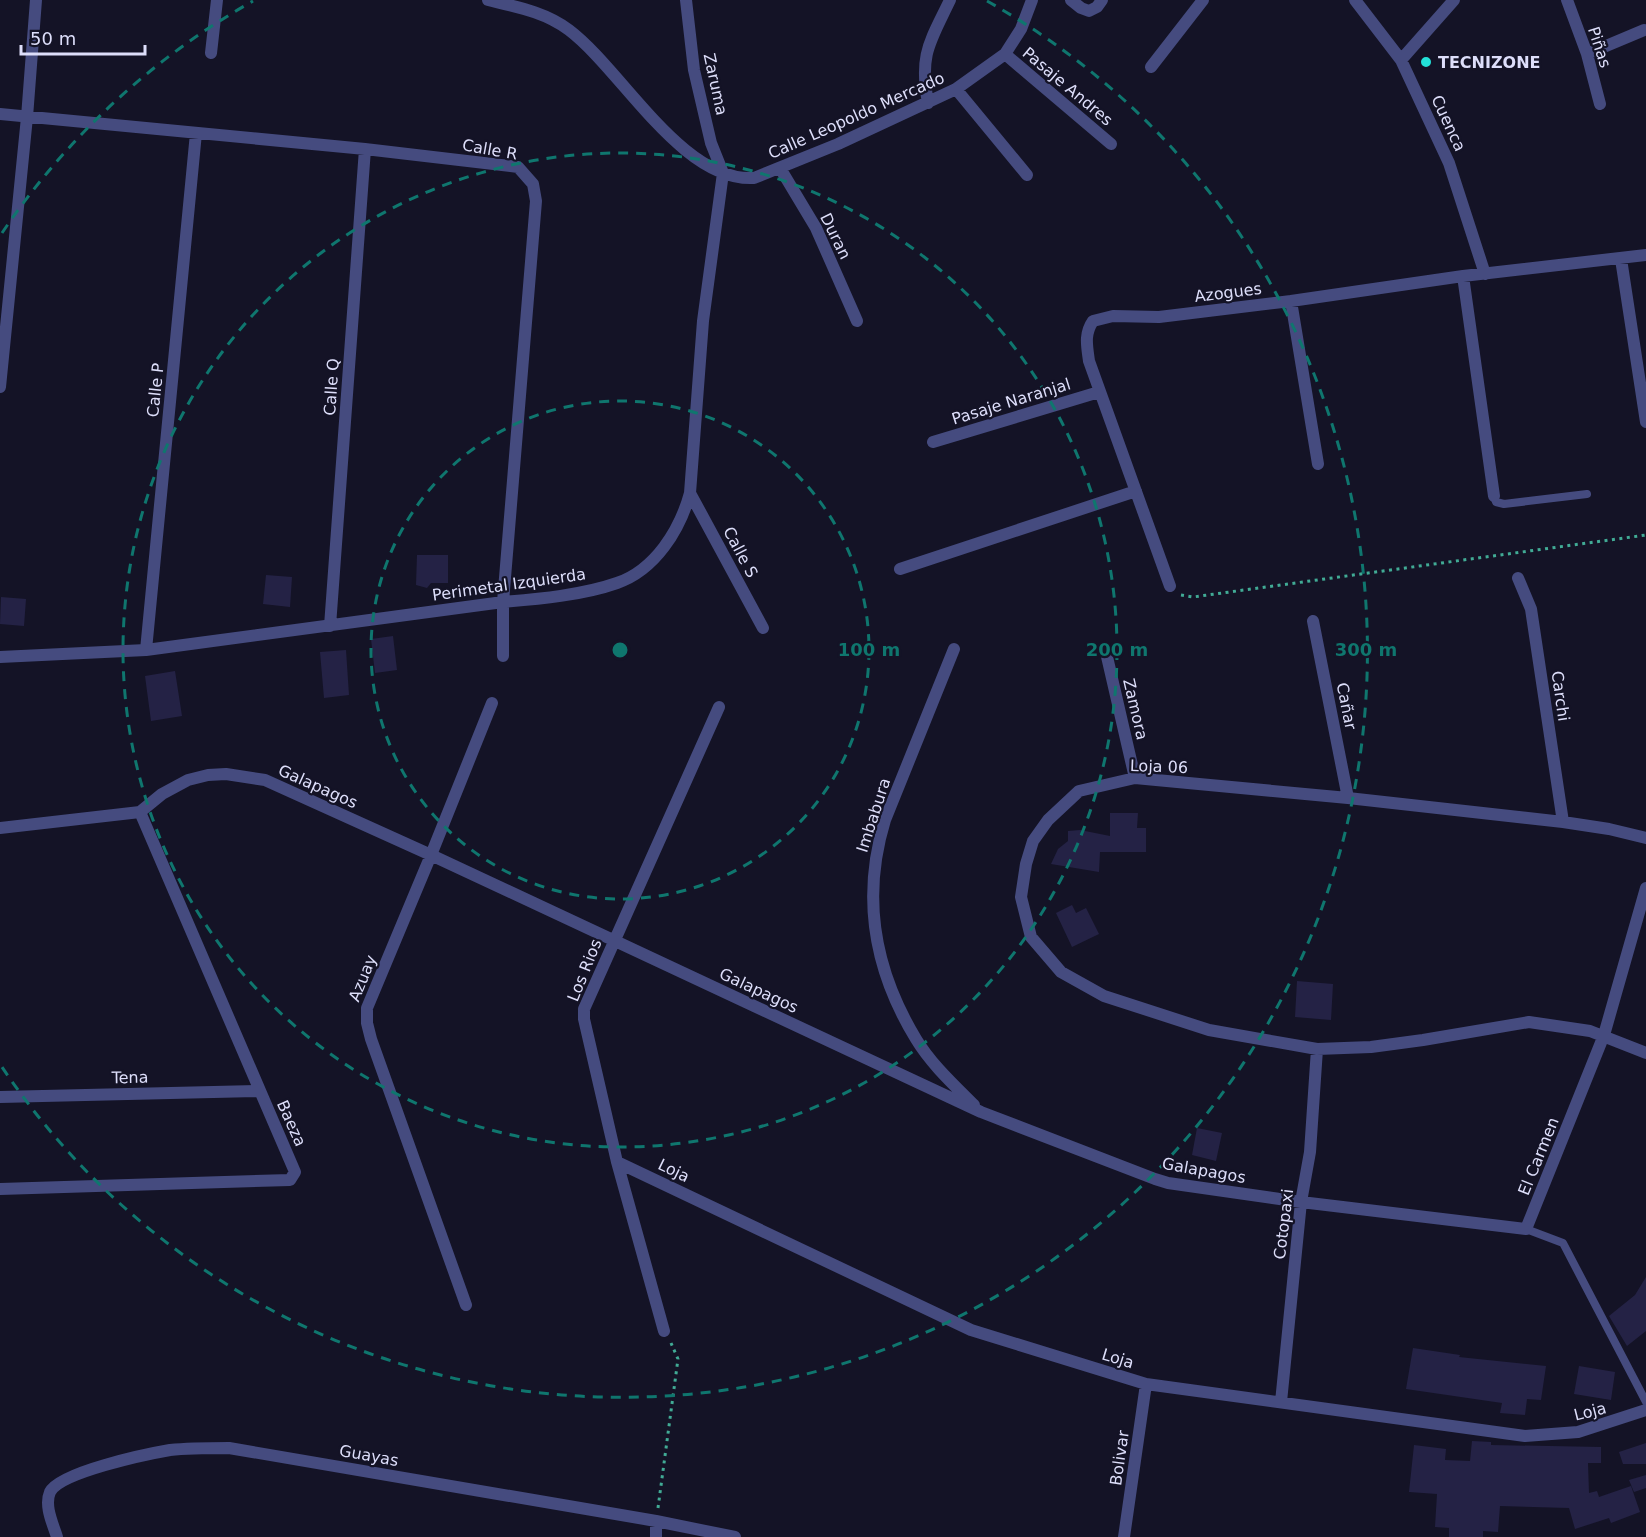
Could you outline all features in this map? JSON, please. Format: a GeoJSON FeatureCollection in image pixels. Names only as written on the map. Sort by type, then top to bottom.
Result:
{"type":"FeatureCollection","features":[{"type":"Feature","properties":{"kind":"street"},"geometry":{"type":"LineString","coordinates":[[0,387],[27,117],[36,0]]}},
{"type":"Feature","properties":{"kind":"street"},"geometry":{"type":"LineString","coordinates":[[211,53],[217,0]]}},
{"type":"Feature","properties":{"kind":"street","name":"Calle Leopoldo Mercado"},"geometry":{"type":"LineString","coordinates":[[488,0],[531,10],[568,29],[586,44],[679,145],[712,168],[739,179],[754,178],[780,168],[956,89],[1005,54],[1021,28],[1032,0]]}},
{"type":"Feature","properties":{"kind":"street","name":"Zaruma"},"geometry":{"type":"LineString","coordinates":[[686,0],[694,70],[711,143],[723,172]]}},
{"type":"Feature","properties":{"kind":"street"},"geometry":{"type":"LineString","coordinates":[[928,103],[923,68],[929,44],[950,0]]}},
{"type":"Feature","properties":{"kind":"street"},"geometry":{"type":"LineString","coordinates":[[1071,0],[1089,11],[1097,7],[1102,0]]}},
{"type":"Feature","properties":{"kind":"street"},"geometry":{"type":"LineString","coordinates":[[1151,68],[1203,0]]}},
{"type":"Feature","properties":{"kind":"street","name":"Cuenca"},"geometry":{"type":"LineString","coordinates":[[1355,0],[1401,60],[1449,163],[1485,274]]}},
{"type":"Feature","properties":{"kind":"street"},"geometry":{"type":"LineString","coordinates":[[1401,60],[1454,0]]}},
{"type":"Feature","properties":{"kind":"street","name":"Piñas"},"geometry":{"type":"LineString","coordinates":[[1567,0],[1587,54],[1600,104]]}},
{"type":"Feature","properties":{"kind":"street"},"geometry":{"type":"LineString","coordinates":[[1587,54],[1644,30]]}},
{"type":"Feature","properties":{"kind":"street","name":"Pasaje Andres"},"geometry":{"type":"LineString","coordinates":[[1005,54],[1111,144]]}},
{"type":"Feature","properties":{"kind":"street"},"geometry":{"type":"LineString","coordinates":[[956,89],[1027,175]]}},
{"type":"Feature","properties":{"kind":"street","name":"Calle R"},"geometry":{"type":"LineString","coordinates":[[0,114],[518,167],[533,184],[536,201],[503,602],[502,656]]}},
{"type":"Feature","properties":{"kind":"street","name":"Calle P"},"geometry":{"type":"LineString","coordinates":[[146,650],[196,133]]}},
{"type":"Feature","properties":{"kind":"street","name":"Calle Q"},"geometry":{"type":"LineString","coordinates":[[330,627],[365,150]]}},
{"type":"Feature","properties":{"kind":"street","name":"Duran"},"geometry":{"type":"LineString","coordinates":[[780,168],[816,228],[857,321]]}},
{"type":"Feature","properties":{"kind":"street","name":"Perimetal Izquierda"},"geometry":{"type":"LineString","coordinates":[[0,657],[146,650],[552,597],[618,583],[648,566],[670,538],[684,514],[690,493],[703,321],[723,172]]}},
{"type":"Feature","properties":{"kind":"street","name":"Azogues"},"geometry":{"type":"LineString","coordinates":[[1170,586],[1089,361],[1086,337],[1093,321],[1113,316],[1159,317],[1463,276],[1646,255]]}},
{"type":"Feature","properties":{"kind":"street"},"geometry":{"type":"LineString","coordinates":[[1621,259],[1646,422]]}},
{"type":"Feature","properties":{"kind":"street"},"geometry":{"type":"LineString","coordinates":[[1463,276],[1494,496]]}},
{"type":"Feature","properties":{"kind":"street"},"geometry":{"type":"LineString","coordinates":[[1291,301],[1318,464]]}},
{"type":"Feature","properties":{"kind":"street","name":"Pasaje Naranjal"},"geometry":{"type":"LineString","coordinates":[[933,442],[1099,392]]}},
{"type":"Feature","properties":{"kind":"street"},"geometry":{"type":"LineString","coordinates":[[900,569],[1136,491]]}},
{"type":"Feature","properties":{"kind":"street","name":"Calle S"},"geometry":{"type":"LineString","coordinates":[[690,493],[763,628]]}},
{"type":"Feature","properties":{"kind":"street","name":"Carchi"},"geometry":{"type":"LineString","coordinates":[[1518,578],[1531,609],[1563,822]]}},
{"type":"Feature","properties":{"kind":"street","name":"Cañar"},"geometry":{"type":"LineString","coordinates":[[1313,621],[1348,798]]}},
{"type":"Feature","properties":{"kind":"street","name":"Zamora"},"geometry":{"type":"LineString","coordinates":[[1105,648],[1135,778]]}},
{"type":"Feature","properties":{"kind":"street","name":"Imbabura"},"geometry":{"type":"LineString","coordinates":[[954,649],[885,820],[878,844],[872,900],[881,961],[917,1041],[946,1077],[981,1112]]}},
{"type":"Feature","properties":{"kind":"street","name":"Azuay"},"geometry":{"type":"LineString","coordinates":[[466,1305],[371,1039],[366,1015],[492,703]]}},
{"type":"Feature","properties":{"kind":"street","name":"Los Rios"},"geometry":{"type":"LineString","coordinates":[[664,1331],[617,1162],[584,1019],[584,1009],[719,707]]}},
{"type":"Feature","properties":{"kind":"street","name":"Galapagos"},"geometry":{"type":"LineString","coordinates":[[140,812],[162,794],[189,780],[208,775],[236,775],[265,780],[432,855],[981,1112],[1168,1183],[1301,1202],[1526,1229]]}},
{"type":"Feature","properties":{"kind":"street","name":"Loja 06"},"geometry":{"type":"LineString","coordinates":[[1317,1049],[1209,1030],[1104,996],[1060,972],[1031,937],[1021,897],[1026,864],[1033,841],[1048,820],[1079,790],[1135,778],[1348,798],[1563,822],[1609,829],[1646,838]]}},
{"type":"Feature","properties":{"kind":"street"},"geometry":{"type":"LineString","coordinates":[[0,828],[140,812]]}},
{"type":"Feature","properties":{"kind":"street","name":"Baeza"},"geometry":{"type":"LineString","coordinates":[[0,1189],[290,1180],[296,1172],[140,812]]}},
{"type":"Feature","properties":{"kind":"street","name":"El Carmen"},"geometry":{"type":"LineString","coordinates":[[1526,1229],[1604,1035],[1646,888]]}},
{"type":"Feature","properties":{"kind":"street"},"geometry":{"type":"LineString","coordinates":[[1317,1049],[1371,1047],[1529,1022],[1566,1026],[1604,1035],[1646,1053]]}},
{"type":"Feature","properties":{"kind":"street","name":"Cotopaxi"},"geometry":{"type":"LineString","coordinates":[[1281,1402],[1301,1202],[1310,1152],[1317,1049]]}},
{"type":"Feature","properties":{"kind":"street","name":"Tena"},"geometry":{"type":"LineString","coordinates":[[0,1097],[260,1091]]}},
{"type":"Feature","properties":{"kind":"street","name":"Loja"},"geometry":{"type":"LineString","coordinates":[[617,1162],[971,1330],[1146,1383],[1526,1436],[1578,1432],[1646,1410]]}},
{"type":"Feature","properties":{"kind":"street","name":"Bolivar"},"geometry":{"type":"LineString","coordinates":[[1124,1537],[1146,1383]]}},
{"type":"Feature","properties":{"kind":"street","name":"Guayas"},"geometry":{"type":"LineString","coordinates":[[57,1537],[48,1502],[51,1491],[61,1482],[97,1467],[151,1454],[171,1450],[209,1448],[229,1448],[656,1521],[735,1537]]}},
{"type":"Feature","properties":{"kind":"street"},"geometry":{"type":"LineString","coordinates":[[656,1521],[656,1537]]}},
{"type":"Feature","properties":{"kind":"lane"},"geometry":{"type":"LineString","coordinates":[[1494,496],[1496,501],[1504,504],[1587,494]]}},
{"type":"Feature","properties":{"kind":"lane"},"geometry":{"type":"LineString","coordinates":[[1526,1229],[1563,1243],[1646,1402]]}},
{"type":"Feature","properties":{"kind":"path"},"geometry":{"type":"LineString","coordinates":[[1170,586],[1179,594],[1193,597],[1646,535]]}},
{"type":"Feature","properties":{"kind":"path"},"geometry":{"type":"LineString","coordinates":[[656,1521],[678,1359],[664,1331]]}},
{"type":"Feature","properties":{"kind":"building"},"geometry":{"type":"Polygon","coordinates":[[[417,555],[448,555],[448,583],[431,583],[427,588],[416,585],[417,555]]]}},
{"type":"Feature","properties":{"kind":"building"},"geometry":{"type":"Polygon","coordinates":[[[266,575],[292,577],[290,607],[263,604],[266,575]]]}},
{"type":"Feature","properties":{"kind":"building"},"geometry":{"type":"Polygon","coordinates":[[[1,597],[26,599],[24,626],[0,624],[1,597]]]}},
{"type":"Feature","properties":{"kind":"building"},"geometry":{"type":"Polygon","coordinates":[[[393,636],[397,670],[375,673],[371,639],[393,636]]]}},
{"type":"Feature","properties":{"kind":"building"},"geometry":{"type":"Polygon","coordinates":[[[346,650],[349,695],[324,698],[320,652],[346,650]]]}},
{"type":"Feature","properties":{"kind":"building"},"geometry":{"type":"Polygon","coordinates":[[[175,671],[182,716],[151,721],[145,676],[175,671]]]}},
{"type":"Feature","properties":{"kind":"building"},"geometry":{"type":"Polygon","coordinates":[[[1110,813],[1138,813],[1137,828],[1146,828],[1146,852],[1100,852],[1099,872],[1051,864],[1058,849],[1068,841],[1068,831],[1080,830],[1110,836],[1110,813]]]}},
{"type":"Feature","properties":{"kind":"building"},"geometry":{"type":"Polygon","coordinates":[[[1072,905],[1076,913],[1086,908],[1099,934],[1072,947],[1056,913],[1072,905]]]}},
{"type":"Feature","properties":{"kind":"building"},"geometry":{"type":"Polygon","coordinates":[[[1297,981],[1333,984],[1331,1020],[1295,1017],[1297,981]]]}},
{"type":"Feature","properties":{"kind":"building"},"geometry":{"type":"Polygon","coordinates":[[[1197,1128],[1222,1133],[1216,1161],[1192,1155],[1197,1128]]]}},
{"type":"Feature","properties":{"kind":"building"},"geometry":{"type":"Polygon","coordinates":[[[1646,1277],[1646,1331],[1627,1346],[1609,1316],[1635,1295],[1646,1277]]]}},
{"type":"Feature","properties":{"kind":"building"},"geometry":{"type":"Polygon","coordinates":[[[1413,1348],[1460,1355],[1459,1357],[1546,1366],[1541,1400],[1527,1399],[1525,1415],[1500,1413],[1502,1403],[1406,1389],[1413,1348]]]}},
{"type":"Feature","properties":{"kind":"building"},"geometry":{"type":"Polygon","coordinates":[[[1579,1366],[1615,1372],[1611,1400],[1574,1394],[1579,1366]]]}},
{"type":"Feature","properties":{"kind":"building"},"geometry":{"type":"Polygon","coordinates":[[[1472,1441],[1491,1442],[1491,1445],[1601,1447],[1601,1463],[1588,1463],[1589,1493],[1597,1491],[1599,1497],[1631,1486],[1640,1512],[1611,1523],[1609,1518],[1575,1529],[1569,1508],[1500,1506],[1498,1532],[1483,1531],[1483,1537],[1449,1537],[1449,1528],[1435,1527],[1437,1494],[1409,1492],[1414,1445],[1446,1449],[1445,1460],[1470,1461],[1472,1441]]]}},
{"type":"Feature","properties":{"kind":"building"},"geometry":{"type":"Polygon","coordinates":[[[1646,1443],[1646,1464],[1623,1464],[1619,1452],[1646,1443]]]}},
{"type":"Feature","properties":{"kind":"building"},"geometry":{"type":"Polygon","coordinates":[[[1646,1475],[1646,1488],[1634,1492],[1629,1480],[1646,1475]]]}},
{"type":"Feature","properties":{"kind":"place","name":"TECNIZONE"},"geometry":{"type":"Point","coordinates":[1426,62]}}]}
